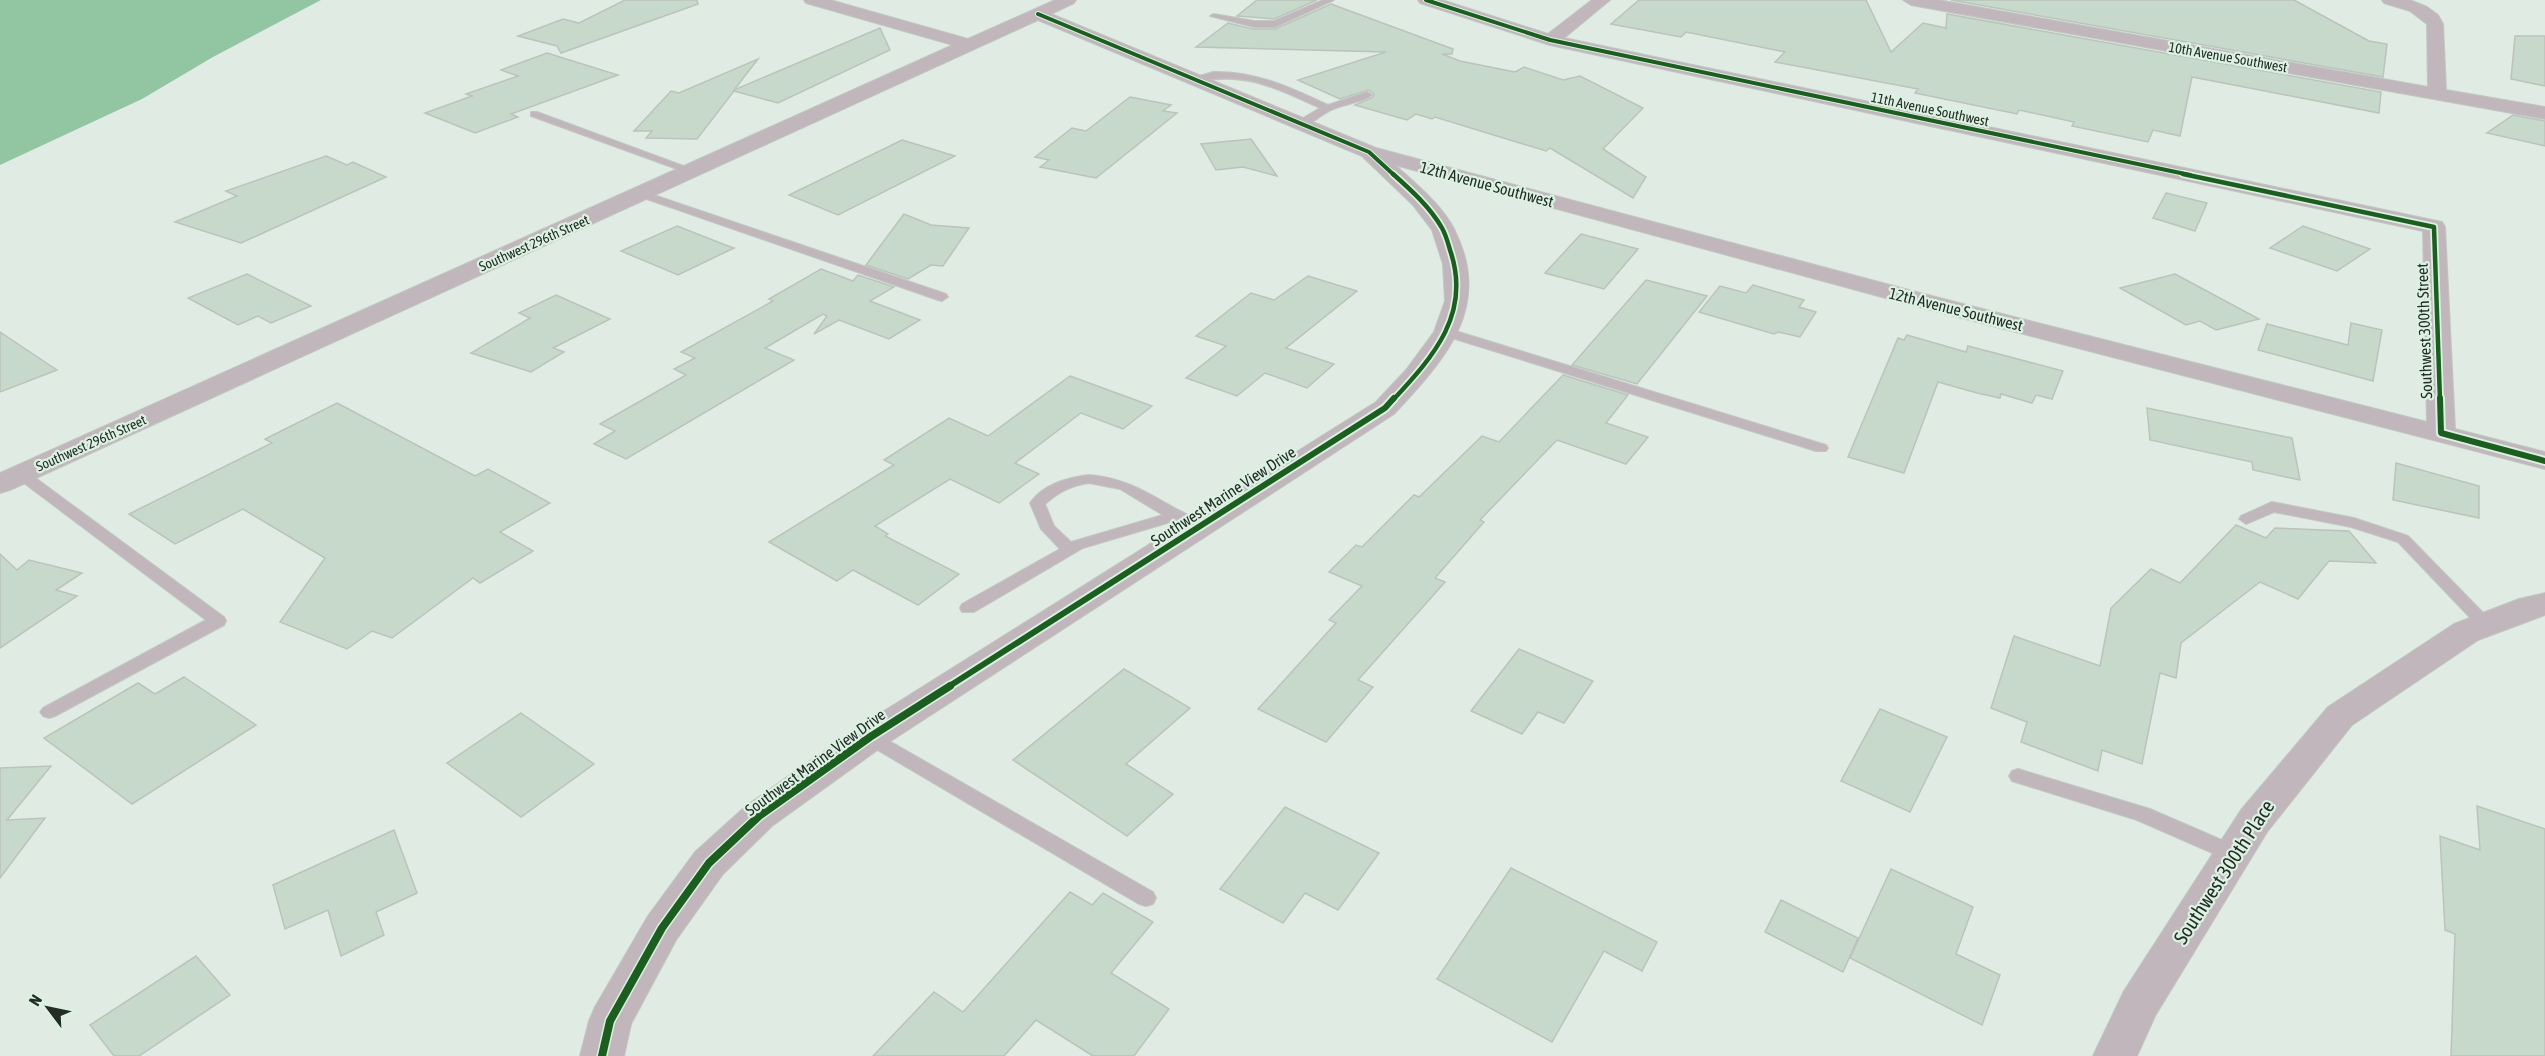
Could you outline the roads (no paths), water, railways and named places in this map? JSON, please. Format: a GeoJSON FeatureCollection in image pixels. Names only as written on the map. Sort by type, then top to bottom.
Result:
{"type":"FeatureCollection","features":[{"type":"Feature","properties":{"kind":"street"},"geometry":{"type":"LineString","coordinates":[[812,0],[971,45]]}},
{"type":"Feature","properties":{"kind":"street","name":"Southwest 296th Street"},"geometry":{"type":"LineString","coordinates":[[0,484],[1068,0]]}},
{"type":"Feature","properties":{"kind":"street","name":"11th Avenue Southwest"},"geometry":{"type":"LineString","coordinates":[[1426,0],[1550,40],[2434,227]]}},
{"type":"Feature","properties":{"kind":"street"},"geometry":{"type":"LineString","coordinates":[[1550,40],[1602,0]]}},
{"type":"Feature","properties":{"kind":"street","name":"10th Avenue Southwest"},"geometry":{"type":"LineString","coordinates":[[1911,0],[2545,113]]}},
{"type":"Feature","properties":{"kind":"street"},"geometry":{"type":"LineString","coordinates":[[2390,0],[2426,13],[2435,24],[2437,94]]}},
{"type":"Feature","properties":{"kind":"street","name":"Southwest Marine View Drive"},"geometry":{"type":"LineString","coordinates":[[602,1056],[610,1021],[662,928],[709,863],[759,816],[870,737],[1188,521],[1385,408],[1415,376],[1446,332],[1457,301],[1457,292],[1455,264],[1443,229],[1421,200],[1369,152],[1038,14]]}},
{"type":"Feature","properties":{"kind":"street","name":"12th Avenue Southwest"},"geometry":{"type":"LineString","coordinates":[[1369,152],[1912,298],[2545,461]]}},
{"type":"Feature","properties":{"kind":"street","name":"Southwest 300th Street"},"geometry":{"type":"LineString","coordinates":[[2434,227],[2441,433]]}},
{"type":"Feature","properties":{"kind":"street","name":"Southwest 300th Place"},"geometry":{"type":"LineString","coordinates":[[2115,1056],[2139,1004],[2254,821],[2340,717],[2466,633],[2545,604]]}},
{"type":"Feature","properties":{"kind":"lane"},"geometry":{"type":"LineString","coordinates":[[1214,16],[1254,24],[1275,24],[1330,0]]}},
{"type":"Feature","properties":{"kind":"lane"},"geometry":{"type":"LineString","coordinates":[[1196,80],[1222,73],[1261,78],[1328,108]]}},
{"type":"Feature","properties":{"kind":"lane"},"geometry":{"type":"LineString","coordinates":[[1301,123],[1328,108],[1367,95]]}},
{"type":"Feature","properties":{"kind":"lane"},"geometry":{"type":"LineString","coordinates":[[534,114],[692,171]]}},
{"type":"Feature","properties":{"kind":"lane"},"geometry":{"type":"LineString","coordinates":[[642,194],[942,297]]}},
{"type":"Feature","properties":{"kind":"lane"},"geometry":{"type":"LineString","coordinates":[[1446,332],[1821,448]]}},
{"type":"Feature","properties":{"kind":"lane"},"geometry":{"type":"LineString","coordinates":[[21,474],[218,621],[49,712]]}},
{"type":"Feature","properties":{"kind":"lane"},"geometry":{"type":"LineString","coordinates":[[1070,549],[1046,528],[1040,517],[1038,503],[1044,496],[1069,482],[1091,477],[1110,481],[1159,503],[1188,521]]}},
{"type":"Feature","properties":{"kind":"lane"},"geometry":{"type":"LineString","coordinates":[[2246,519],[2272,507],[2354,523],[2403,538],[2486,624]]}},
{"type":"Feature","properties":{"kind":"lane"},"geometry":{"type":"LineString","coordinates":[[968,608],[1070,549],[1188,521]]}},
{"type":"Feature","properties":{"kind":"lane"},"geometry":{"type":"LineString","coordinates":[[870,737],[1146,898]]}},
{"type":"Feature","properties":{"kind":"lane"},"geometry":{"type":"LineString","coordinates":[[2018,776],[2142,814],[2233,854]]}}]}
